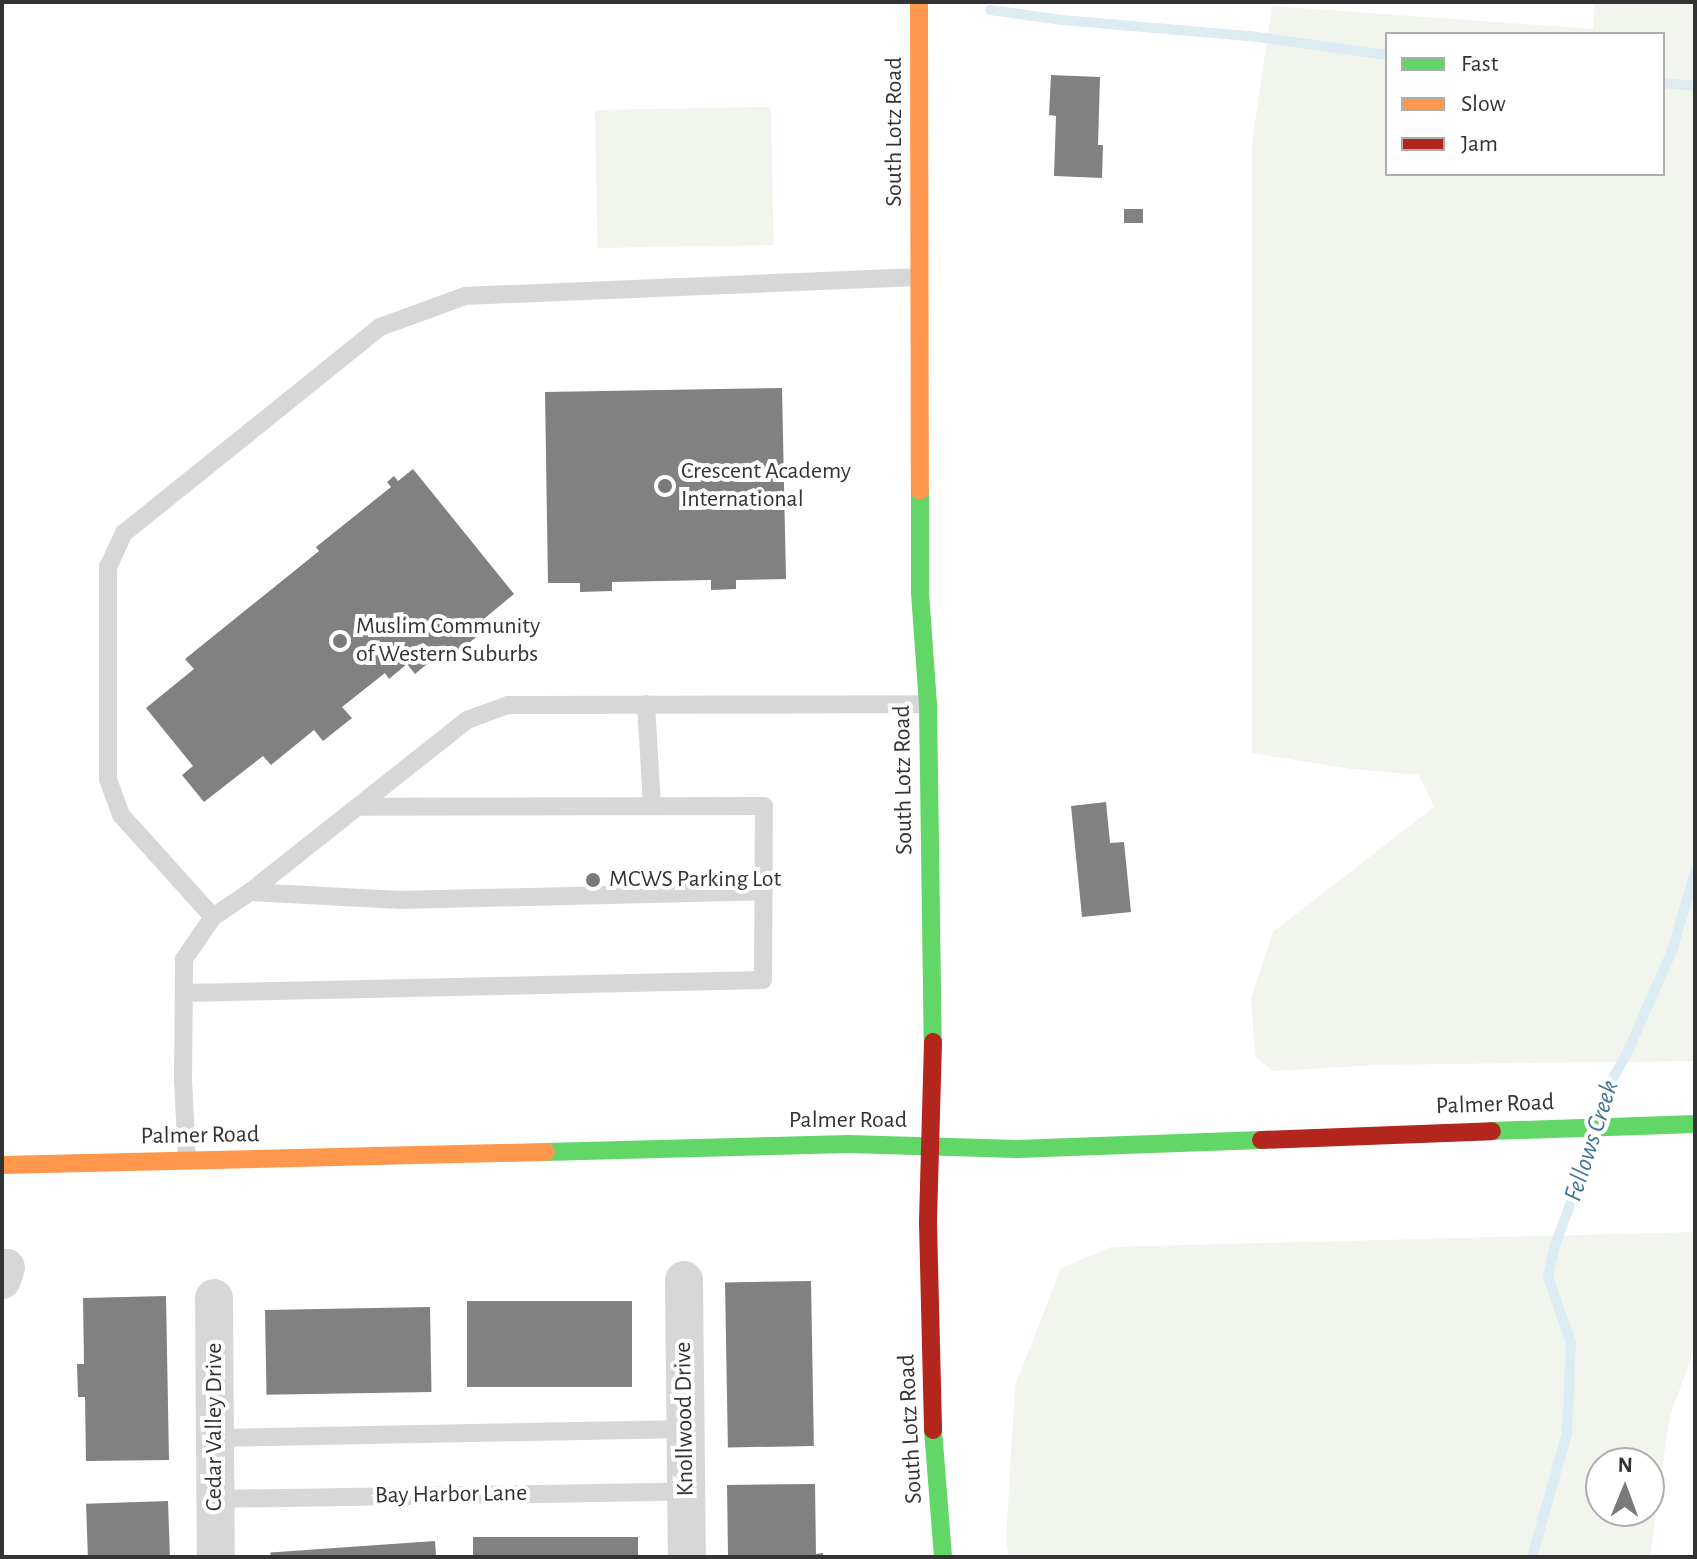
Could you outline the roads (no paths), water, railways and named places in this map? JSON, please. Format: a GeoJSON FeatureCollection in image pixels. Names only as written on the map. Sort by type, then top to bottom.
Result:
{"type":"FeatureCollection","features":[{"type":"Feature","properties":{"kind":"street","name":"South Lotz Road"},"geometry":{"type":"LineString","coordinates":[[919,2],[920,593],[928,704],[933,1145],[928,1223],[931,1388],[943,1557]]}},
{"type":"Feature","properties":{"kind":"street","name":"Palmer Road"},"geometry":{"type":"LineString","coordinates":[[2,1165],[849,1144],[1017,1149],[1695,1124]]}},
{"type":"Feature","properties":{"kind":"street","name":"Knollwood Drive"},"geometry":{"type":"LineString","coordinates":[[684,1280],[687,1557]]}},
{"type":"Feature","properties":{"kind":"street","name":"Cedar Valley Drive"},"geometry":{"type":"LineString","coordinates":[[214,1298],[216,1557]]}},
{"type":"Feature","properties":{"kind":"lane"},"geometry":{"type":"LineString","coordinates":[[213,917],[121,815],[108,780],[108,567],[124,533],[380,327],[465,296],[919,277]]}},
{"type":"Feature","properties":{"kind":"lane"},"geometry":{"type":"LineString","coordinates":[[646,704],[652,805]]}},
{"type":"Feature","properties":{"kind":"lane"},"geometry":{"type":"LineString","coordinates":[[187,1159],[183,1081],[184,959],[213,917],[250,892],[467,720],[508,705],[928,704]]}},
{"type":"Feature","properties":{"kind":"lane"},"geometry":{"type":"LineString","coordinates":[[184,993],[763,980],[764,806],[359,807]]}},
{"type":"Feature","properties":{"kind":"lane"},"geometry":{"type":"LineString","coordinates":[[250,892],[401,900],[764,891]]}},
{"type":"Feature","properties":{"kind":"lane"},"geometry":{"type":"LineString","coordinates":[[215,1438],[685,1429]]}},
{"type":"Feature","properties":{"kind":"lane","name":"Bay Harbor Lane"},"geometry":{"type":"LineString","coordinates":[[215,1499],[686,1492]]}},
{"type":"Feature","properties":{"kind":"waterway"},"geometry":{"type":"LineString","coordinates":[[990,10],[1062,20],[1250,36],[1385,55]]}},
{"type":"Feature","properties":{"kind":"waterway"},"geometry":{"type":"LineString","coordinates":[[1665,83],[1695,86]]}},
{"type":"Feature","properties":{"kind":"waterway","name":"Fellows Creek"},"geometry":{"type":"LineString","coordinates":[[1599,1118],[1604,1094],[1627,1053],[1672,951],[1695,872]]}},
{"type":"Feature","properties":{"kind":"waterway","name":"Fellows Creek"},"geometry":{"type":"LineString","coordinates":[[1532,1557],[1567,1433],[1571,1343],[1548,1277],[1554,1248],[1572,1199],[1584,1180],[1595,1138]]}},
{"type":"Feature","properties":{"kind":"place","name":"Crescent Academy International"},"geometry":{"type":"Point","coordinates":[665,486]}},
{"type":"Feature","properties":{"kind":"place","name":"Muslim Community of Western Suburbs"},"geometry":{"type":"Point","coordinates":[340,641]}},
{"type":"Feature","properties":{"kind":"place","name":"MCWS Parking Lot"},"geometry":{"type":"Point","coordinates":[593,880]}}]}
